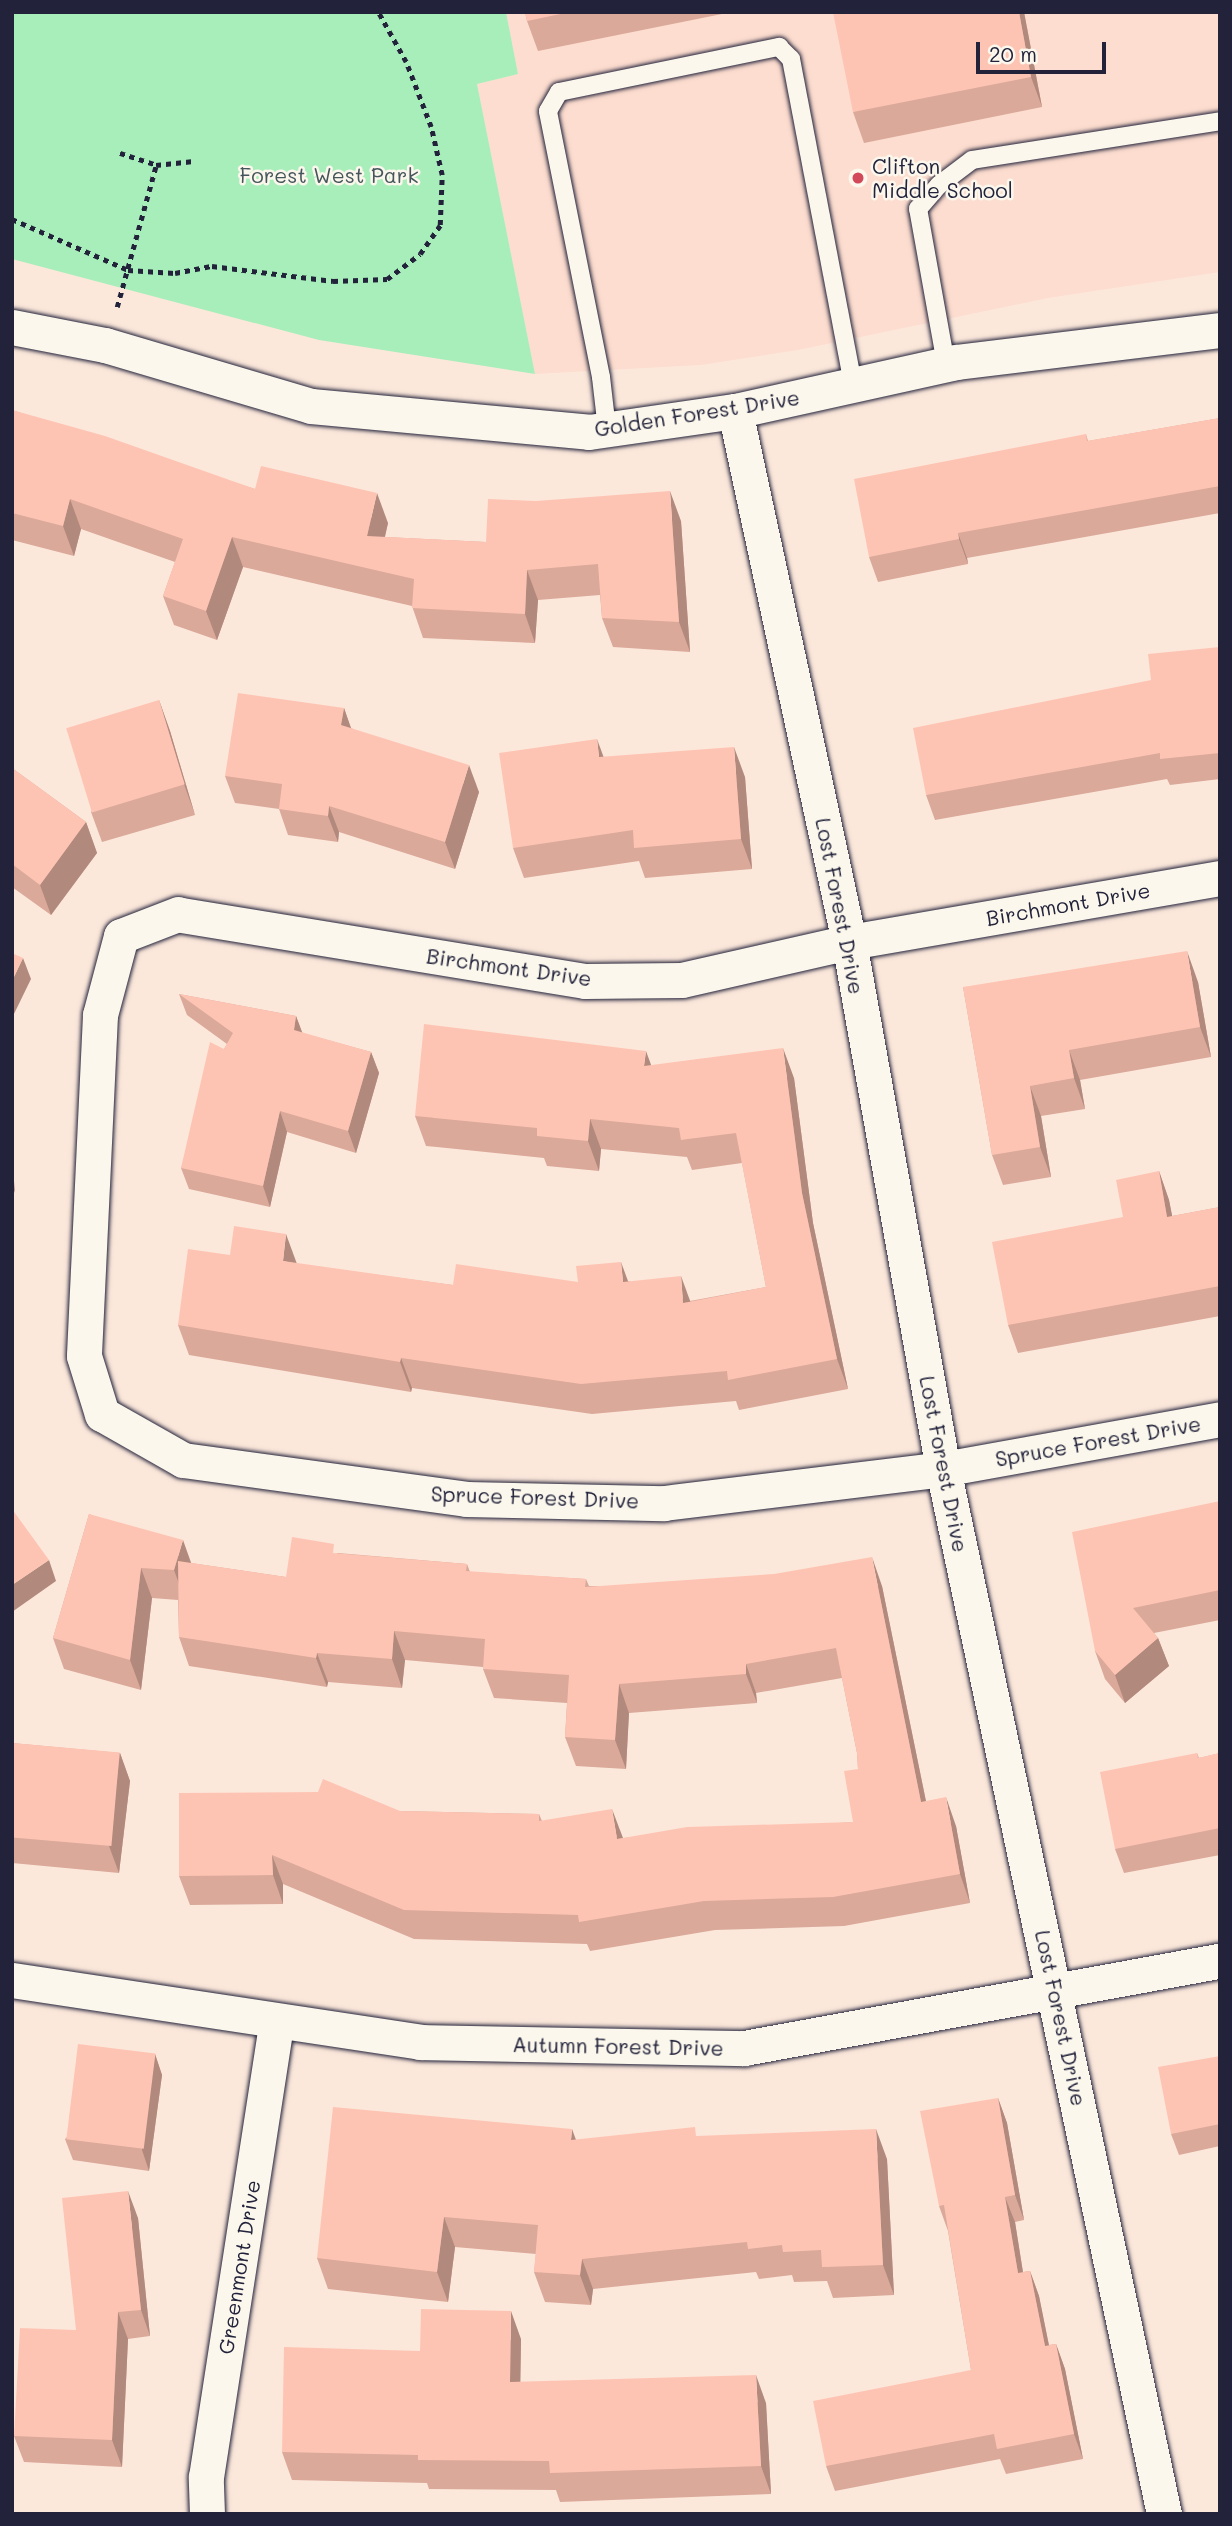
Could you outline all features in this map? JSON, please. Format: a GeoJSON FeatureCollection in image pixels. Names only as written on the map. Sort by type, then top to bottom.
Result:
{"type":"FeatureCollection","features":[{"type":"Feature","properties":{"kind":"street","name":"Golden Forest Drive"},"geometry":{"type":"LineString","coordinates":[[12,327],[106,345],[311,406],[589,432],[735,411],[946,364],[1220,330]]}},
{"type":"Feature","properties":{"kind":"street","name":"Lost Forest Drive"},"geometry":{"type":"LineString","coordinates":[[735,411],[849,942],[943,1469],[1056,1993],[1164,2514]]}},
{"type":"Feature","properties":{"kind":"street","name":"Birchmont Drive"},"geometry":{"type":"LineString","coordinates":[[92,1174],[100,1015],[121,936],[178,914],[584,981],[682,980],[849,942],[1220,878]]}},
{"type":"Feature","properties":{"kind":"street","name":"Spruce Forest Drive"},"geometry":{"type":"LineString","coordinates":[[92,1174],[84,1356],[102,1414],[183,1460],[466,1499],[664,1503],[943,1469],[1220,1419]]}},
{"type":"Feature","properties":{"kind":"street","name":"Autumn Forest Drive"},"geometry":{"type":"LineString","coordinates":[[12,1980],[420,2042],[744,2048],[1220,1961]]}},
{"type":"Feature","properties":{"kind":"street","name":"Greenmont Drive"},"geometry":{"type":"LineString","coordinates":[[207,2514],[206,2477],[277,2021]]}},
{"type":"Feature","properties":{"kind":"lane"},"geometry":{"type":"LineString","coordinates":[[607,429],[601,377],[548,111],[559,92],[779,47],[791,59],[853,385]]}},
{"type":"Feature","properties":{"kind":"lane"},"geometry":{"type":"LineString","coordinates":[[946,364],[918,209],[939,185],[972,160],[1220,121]]}},
{"type":"Feature","properties":{"kind":"path"},"geometry":{"type":"LineString","coordinates":[[12,219],[128,270],[175,273],[212,266],[333,281],[387,279],[420,254],[440,225],[442,175],[431,127],[407,62],[378,12]]}},
{"type":"Feature","properties":{"kind":"path"},"geometry":{"type":"LineString","coordinates":[[120,153],[156,165],[194,161]]}},
{"type":"Feature","properties":{"kind":"path"},"geometry":{"type":"LineString","coordinates":[[106,345],[156,165]]}},
{"type":"Feature","properties":{"kind":"shaded area","name":"Clifton Middle School"},"geometry":{"type":"Polygon","coordinates":[[[506,12],[1220,12],[1220,272],[1048,298],[798,350],[701,365],[535,374],[477,84],[518,74],[506,12]]]}},
{"type":"Feature","properties":{"kind":"green space","name":"Forest West Park"},"geometry":{"type":"Polygon","coordinates":[[[12,12],[506,12],[518,74],[477,84],[535,374],[319,340],[12,259],[12,12]]]}},
{"type":"Feature","properties":{"kind":"building"},"geometry":{"type":"Polygon","coordinates":[[[525,12],[570,12],[527,21],[525,12]]]}},
{"type":"Feature","properties":{"kind":"building"},"geometry":{"type":"Polygon","coordinates":[[[833,12],[1019,12],[1031,77],[853,112],[833,12]]]}},
{"type":"Feature","properties":{"kind":"building"},"geometry":{"type":"Polygon","coordinates":[[[12,410],[105,436],[255,489],[261,466],[377,493],[367,536],[486,542],[488,499],[536,501],[670,491],[679,622],[602,618],[598,564],[527,570],[525,614],[412,608],[414,579],[232,537],[206,611],[163,596],[183,539],[70,499],[63,526],[12,513],[12,410]]]}},
{"type":"Feature","properties":{"kind":"building"},"geometry":{"type":"Polygon","coordinates":[[[1220,418],[1220,486],[958,533],[959,539],[869,557],[854,479],[1086,434],[1087,441],[1220,418]]]}},
{"type":"Feature","properties":{"kind":"building"},"geometry":{"type":"Polygon","coordinates":[[[1220,647],[1220,753],[1160,759],[1160,753],[926,795],[913,728],[1151,680],[1148,654],[1220,647]]]}},
{"type":"Feature","properties":{"kind":"building"},"geometry":{"type":"Polygon","coordinates":[[[238,693],[344,708],[341,725],[469,765],[445,842],[329,806],[328,816],[279,809],[282,784],[225,776],[238,693]]]}},
{"type":"Feature","properties":{"kind":"building"},"geometry":{"type":"Polygon","coordinates":[[[159,700],[185,784],[92,813],[66,728],[159,700]]]}},
{"type":"Feature","properties":{"kind":"building"},"geometry":{"type":"Polygon","coordinates":[[[597,739],[599,757],[734,747],[741,839],[634,848],[633,830],[513,848],[499,753],[597,739]]]}},
{"type":"Feature","properties":{"kind":"building"},"geometry":{"type":"Polygon","coordinates":[[[12,768],[86,822],[40,885],[12,864],[12,768]]]}},
{"type":"Feature","properties":{"kind":"building"},"geometry":{"type":"Polygon","coordinates":[[[1187,951],[1200,1027],[1069,1050],[1074,1078],[1030,1086],[1040,1147],[992,1155],[963,987],[1187,951]]]}},
{"type":"Feature","properties":{"kind":"building"},"geometry":{"type":"Polygon","coordinates":[[[12,953],[23,958],[12,981],[12,953]]]}},
{"type":"Feature","properties":{"kind":"building"},"geometry":{"type":"Polygon","coordinates":[[[179,994],[296,1016],[294,1030],[371,1052],[348,1131],[280,1111],[263,1186],[181,1168],[210,1042],[224,1049],[233,1033],[179,994]]]}},
{"type":"Feature","properties":{"kind":"building"},"geometry":{"type":"Polygon","coordinates":[[[424,1024],[646,1051],[644,1066],[783,1048],[802,1193],[837,1359],[728,1380],[727,1371],[581,1384],[401,1358],[400,1362],[178,1325],[188,1249],[230,1255],[234,1226],[286,1234],[283,1261],[453,1285],[456,1264],[578,1282],[576,1266],[621,1262],[623,1282],[681,1276],[683,1303],[766,1287],[736,1133],[681,1140],[679,1128],[590,1119],[588,1141],[537,1136],[537,1128],[415,1116],[424,1024]]]}},
{"type":"Feature","properties":{"kind":"building"},"geometry":{"type":"Polygon","coordinates":[[[1159,1171],[1167,1217],[1220,1207],[1220,1286],[1008,1325],[992,1242],[1123,1217],[1116,1180],[1159,1171]]]}},
{"type":"Feature","properties":{"kind":"building"},"geometry":{"type":"Polygon","coordinates":[[[1220,1501],[1220,1590],[1133,1608],[1158,1638],[1115,1675],[1095,1651],[1072,1532],[1220,1501]]]}},
{"type":"Feature","properties":{"kind":"building"},"geometry":{"type":"Polygon","coordinates":[[[12,1509],[49,1560],[12,1585],[12,1509]]]}},
{"type":"Feature","properties":{"kind":"building"},"geometry":{"type":"Polygon","coordinates":[[[89,1514],[183,1540],[174,1570],[141,1568],[130,1660],[53,1638],[89,1514]]]}},
{"type":"Feature","properties":{"kind":"building"},"geometry":{"type":"Polygon","coordinates":[[[292,1537],[334,1544],[333,1553],[467,1564],[466,1571],[586,1579],[585,1587],[774,1574],[872,1557],[921,1802],[946,1797],[960,1874],[833,1897],[704,1901],[579,1922],[578,1915],[404,1910],[272,1855],[273,1875],[179,1876],[179,1793],[318,1792],[323,1779],[400,1811],[539,1814],[539,1821],[612,1809],[617,1839],[687,1827],[853,1822],[844,1771],[858,1769],[857,1753],[836,1648],[746,1664],[746,1674],[619,1684],[615,1740],[565,1737],[569,1675],[483,1669],[485,1639],[394,1631],[392,1659],[317,1653],[316,1658],[179,1637],[178,1561],[286,1577],[292,1537]]]}},
{"type":"Feature","properties":{"kind":"building"},"geometry":{"type":"Polygon","coordinates":[[[12,1743],[120,1752],[111,1846],[12,1837],[12,1743]]]}},
{"type":"Feature","properties":{"kind":"building"},"geometry":{"type":"Polygon","coordinates":[[[1197,1753],[1198,1758],[1220,1753],[1220,1828],[1115,1849],[1100,1772],[1197,1753]]]}},
{"type":"Feature","properties":{"kind":"building"},"geometry":{"type":"Polygon","coordinates":[[[78,2044],[155,2054],[144,2149],[66,2139],[78,2044]]]}},
{"type":"Feature","properties":{"kind":"building"},"geometry":{"type":"Polygon","coordinates":[[[1220,2056],[1220,2124],[1171,2134],[1158,2067],[1220,2056]]]}},
{"type":"Feature","properties":{"kind":"building"},"geometry":{"type":"Polygon","coordinates":[[[998,2098],[1015,2195],[1005,2197],[1018,2273],[1030,2271],[1045,2346],[1056,2344],[1074,2434],[997,2449],[994,2434],[826,2466],[813,2401],[971,2370],[944,2205],[939,2206],[920,2111],[998,2098]]]}},
{"type":"Feature","properties":{"kind":"building"},"geometry":{"type":"Polygon","coordinates":[[[333,2107],[572,2129],[571,2140],[695,2127],[696,2136],[876,2129],[883,2265],[822,2267],[821,2250],[783,2252],[782,2245],[748,2249],[747,2242],[582,2259],[580,2275],[534,2272],[538,2225],[444,2217],[437,2272],[317,2258],[333,2107]]]}},
{"type":"Feature","properties":{"kind":"building"},"geometry":{"type":"Polygon","coordinates":[[[128,2191],[141,2310],[118,2312],[112,2440],[14,2436],[20,2328],[76,2330],[62,2198],[128,2191]]]}},
{"type":"Feature","properties":{"kind":"building"},"geometry":{"type":"Polygon","coordinates":[[[421,2309],[511,2311],[510,2382],[756,2375],[761,2466],[550,2473],[549,2461],[418,2460],[418,2455],[282,2452],[284,2347],[420,2351],[421,2309]]]}},
{"type":"Feature","properties":{"kind":"place","name":"Clifton Middle School"},"geometry":{"type":"Point","coordinates":[858,178]}}]}
